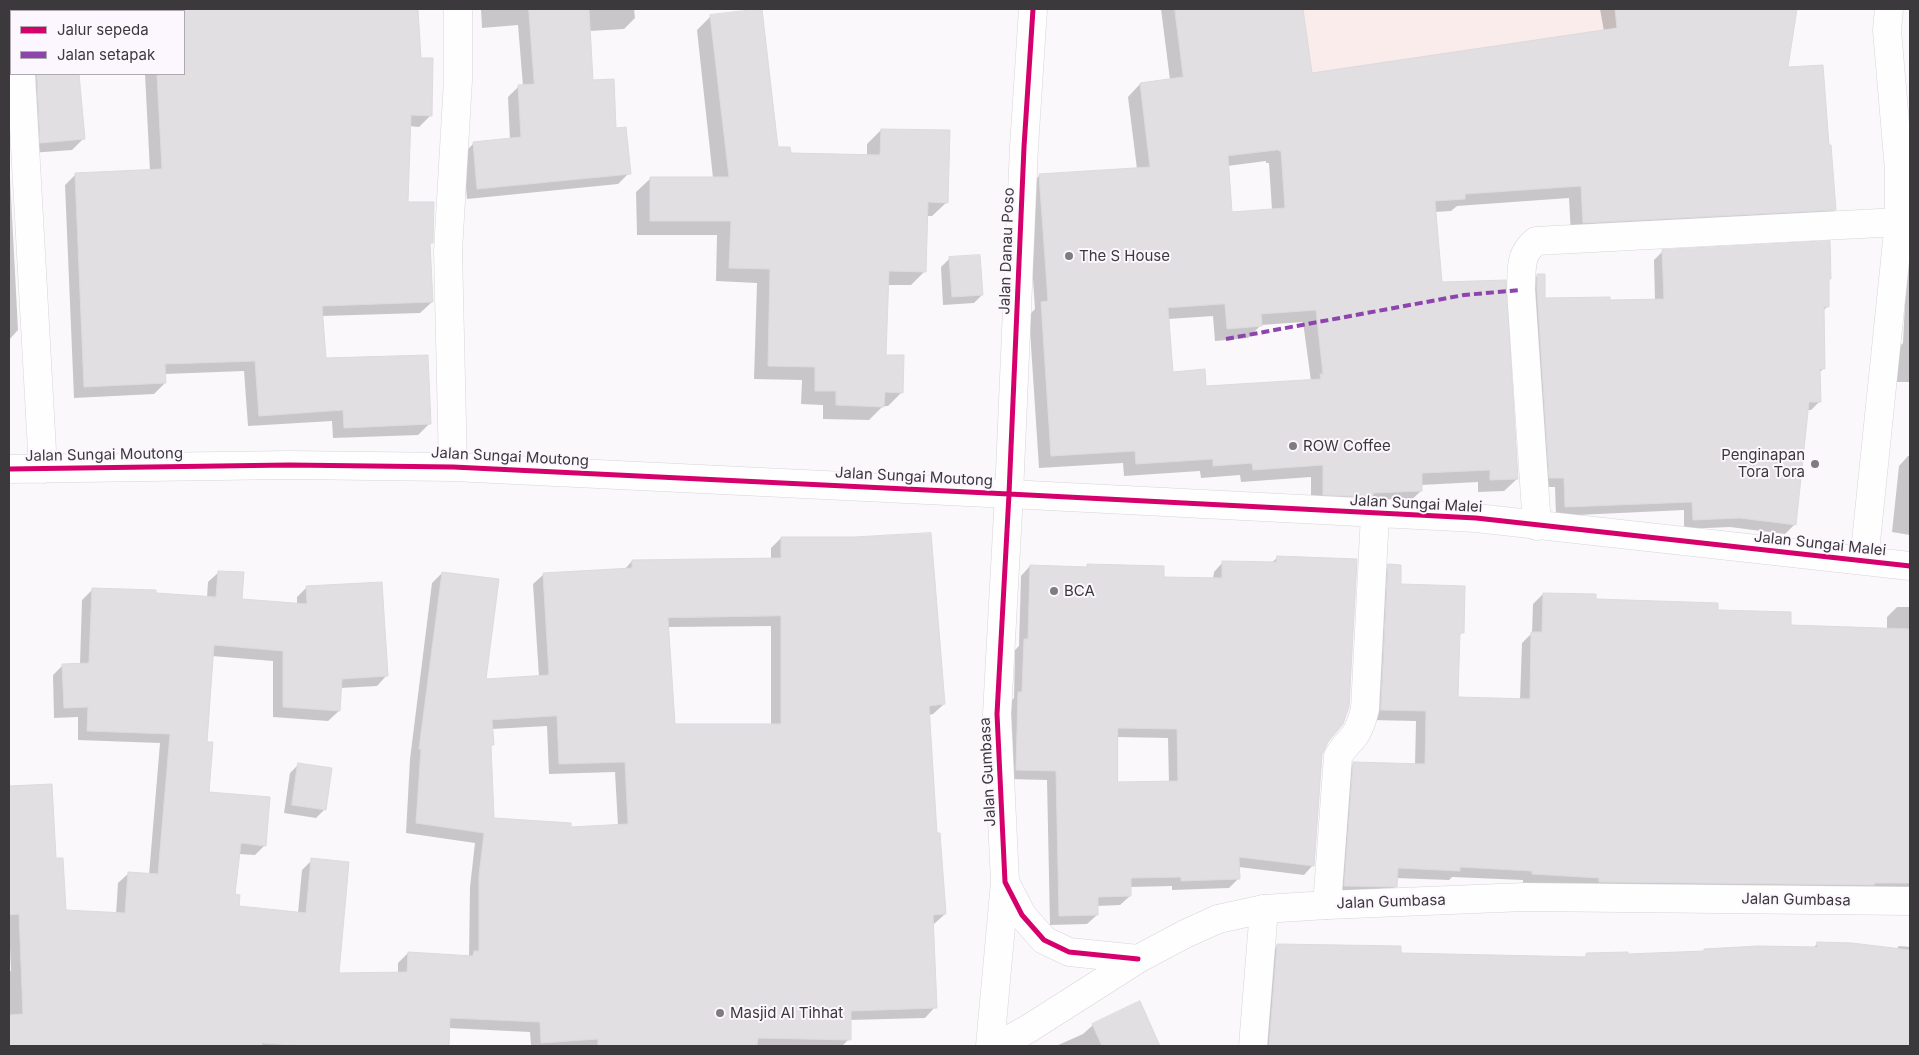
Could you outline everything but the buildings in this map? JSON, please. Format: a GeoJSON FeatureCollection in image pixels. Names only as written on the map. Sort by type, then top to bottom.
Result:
{"type":"FeatureCollection","features":[{"type":"Feature","properties":{"kind":"street"},"geometry":{"type":"LineString","coordinates":[[453,467],[448,251],[458,80],[458,9]]}},
{"type":"Feature","properties":{"kind":"street","name":"Jalan Danau Poso"},"geometry":{"type":"LineString","coordinates":[[1009,494],[1024,146],[1033,9]]}},
{"type":"Feature","properties":{"kind":"street"},"geometry":{"type":"LineString","coordinates":[[1864,561],[1899,222],[1899,170],[1887,30],[1889,9]]}},
{"type":"Feature","properties":{"kind":"street"},"geometry":{"type":"LineString","coordinates":[[21,75],[43,469]]}},
{"type":"Feature","properties":{"kind":"street"},"geometry":{"type":"LineString","coordinates":[[1537,526],[1521,290],[1522,260],[1527,248],[1536,241],[1899,222]]}},
{"type":"Feature","properties":{"kind":"street","name":"Jalan Sungai Moutong"},"geometry":{"type":"LineString","coordinates":[[9,469],[289,465],[453,467],[1009,494]]}},
{"type":"Feature","properties":{"kind":"street","name":"Jalan Sungai Malei"},"geometry":{"type":"LineString","coordinates":[[1009,494],[1476,518],[1910,566]]}},
{"type":"Feature","properties":{"kind":"street","name":"Jalan Gumbasa"},"geometry":{"type":"LineString","coordinates":[[1009,494],[997,714],[1005,882],[1022,915],[1044,940],[1069,952],[1138,959],[1218,919],[1264,909],[1327,905],[1525,897],[1910,901]]}},
{"type":"Feature","properties":{"kind":"street"},"geometry":{"type":"LineString","coordinates":[[1327,905],[1338,757],[1362,722],[1365,709],[1375,514]]}},
{"type":"Feature","properties":{"kind":"street"},"geometry":{"type":"LineString","coordinates":[[990,1046],[1005,882]]}},
{"type":"Feature","properties":{"kind":"street"},"geometry":{"type":"LineString","coordinates":[[1253,1046],[1264,909]]}},
{"type":"Feature","properties":{"kind":"street"},"geometry":{"type":"LineString","coordinates":[[997,1046],[1028,1029],[1138,959]]}},
{"type":"Feature","properties":{"kind":"shaded area"},"geometry":{"type":"Polygon","coordinates":[[[1258,9],[1678,9],[1690,91],[1279,151],[1258,9]]]}},
{"type":"Feature","properties":{"kind":"marked path"},"geometry":{"type":"LineString","coordinates":[[1226,339],[1464,295],[1521,290]]}},
{"type":"Feature","properties":{"kind":"cycle path"},"geometry":{"type":"LineString","coordinates":[[1033,9],[1024,147],[1009,494],[997,714],[1005,882],[1022,915],[1044,940],[1069,952],[1138,959]]}},
{"type":"Feature","properties":{"kind":"cycle path"},"geometry":{"type":"LineString","coordinates":[[9,469],[289,465],[453,467],[1009,494],[1476,518],[1910,566]]}},
{"type":"Feature","properties":{"kind":"place","name":"The S House"},"geometry":{"type":"Point","coordinates":[1069,256]}},
{"type":"Feature","properties":{"kind":"place","name":"ROW Coffee"},"geometry":{"type":"Point","coordinates":[1293,446]}},
{"type":"Feature","properties":{"kind":"place","name":"Penginapan Tora Tora"},"geometry":{"type":"Point","coordinates":[1815,464]}},
{"type":"Feature","properties":{"kind":"place","name":"BCA"},"geometry":{"type":"Point","coordinates":[1054,591]}},
{"type":"Feature","properties":{"kind":"place","name":"Masjid Al Tihhat"},"geometry":{"type":"Point","coordinates":[720,1013]}}]}
